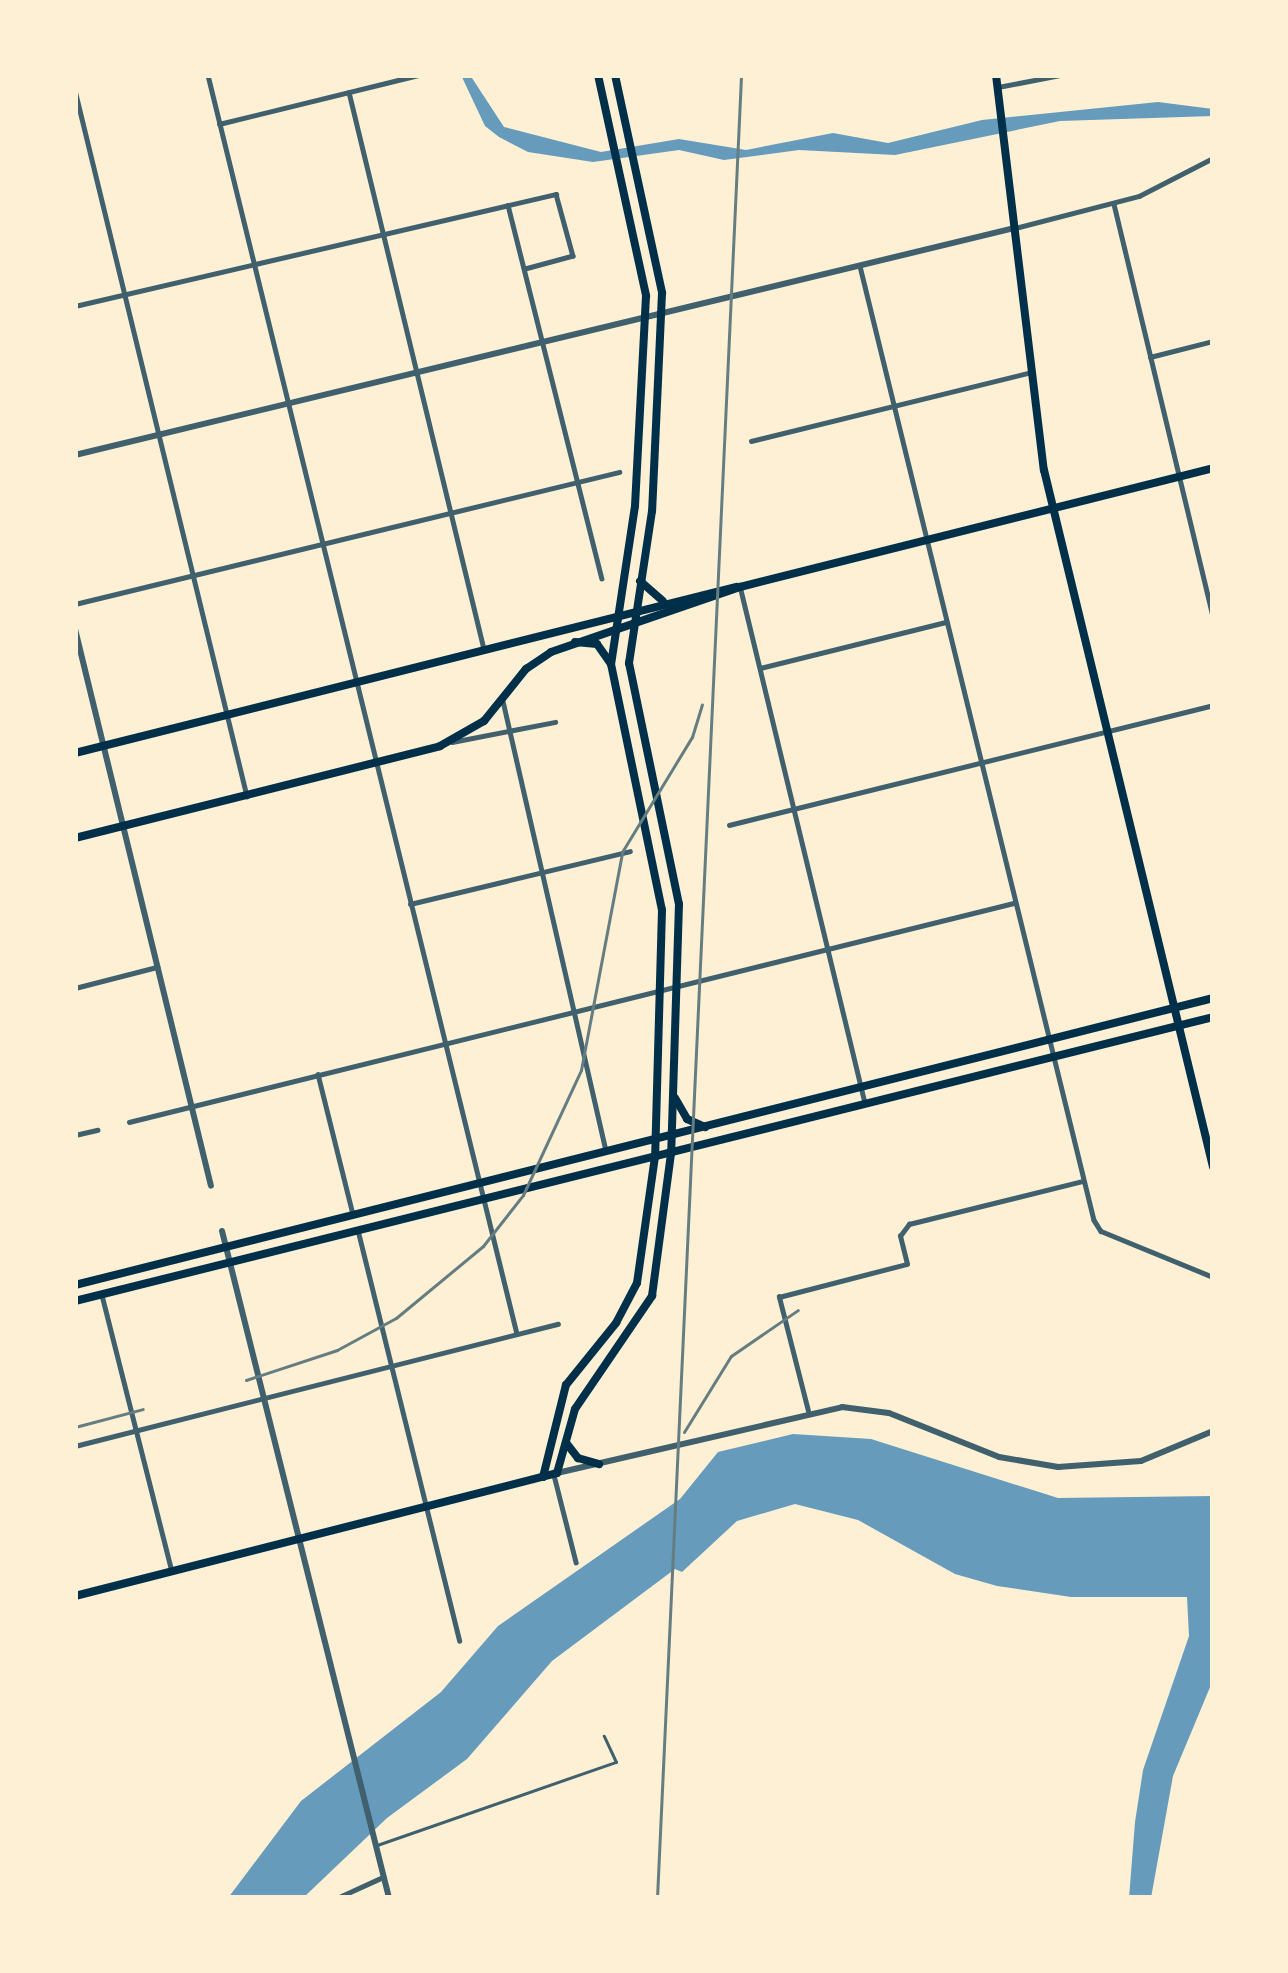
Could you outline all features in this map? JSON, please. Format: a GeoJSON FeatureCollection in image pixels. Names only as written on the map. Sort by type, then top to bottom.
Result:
{"type":"FeatureCollection","features":[{"type":"Feature","properties":{"kind":"main road"},"geometry":{"type":"LineString","coordinates":[[543,1477],[566,1385],[616,1323],[637,1283],[655,1157],[660,892],[611,664],[637,491],[646,316],[598,75]]}},
{"type":"Feature","properties":{"kind":"main road"},"geometry":{"type":"LineString","coordinates":[[75,1597],[556,1474],[582,1396],[652,1296],[672,1136],[679,904],[631,693],[632,625],[653,490],[662,313],[615,75]]}},
{"type":"Feature","properties":{"kind":"main road"},"geometry":{"type":"LineString","coordinates":[[996,75],[1052,508],[1213,1167]]}},
{"type":"Feature","properties":{"kind":"main road"},"geometry":{"type":"LineString","coordinates":[[75,753],[664,601],[927,541],[1213,468]]}},
{"type":"Feature","properties":{"kind":"main road"},"geometry":{"type":"LineString","coordinates":[[640,581],[664,601]]}},
{"type":"Feature","properties":{"kind":"main road"},"geometry":{"type":"LineString","coordinates":[[75,838],[452,742],[502,701],[532,663],[575,642],[740,586]]}},
{"type":"Feature","properties":{"kind":"main road"},"geometry":{"type":"LineString","coordinates":[[575,642],[597,644],[611,664]]}},
{"type":"Feature","properties":{"kind":"main road"},"geometry":{"type":"LineString","coordinates":[[75,1301],[865,1103],[1213,998]]}},
{"type":"Feature","properties":{"kind":"main road"},"geometry":{"type":"LineString","coordinates":[[75,1285],[862,1089],[1213,1017]]}},
{"type":"Feature","properties":{"kind":"main road"},"geometry":{"type":"LineString","coordinates":[[674,1095],[687,1119],[706,1128]]}},
{"type":"Feature","properties":{"kind":"main road"},"geometry":{"type":"LineString","coordinates":[[566,1440],[578,1458],[599,1464]]}},
{"type":"Feature","properties":{"kind":"street"},"geometry":{"type":"LineString","coordinates":[[208,75],[518,1334]]}},
{"type":"Feature","properties":{"kind":"street"},"geometry":{"type":"LineString","coordinates":[[220,124],[419,75]]}},
{"type":"Feature","properties":{"kind":"street"},"geometry":{"type":"LineString","coordinates":[[998,87],[1061,75]]}},
{"type":"Feature","properties":{"kind":"street"},"geometry":{"type":"LineString","coordinates":[[75,90],[247,796]]}},
{"type":"Feature","properties":{"kind":"street"},"geometry":{"type":"LineString","coordinates":[[349,92],[484,649]]}},
{"type":"Feature","properties":{"kind":"street"},"geometry":{"type":"LineString","coordinates":[[75,455],[1114,204],[1210,159]]}},
{"type":"Feature","properties":{"kind":"street"},"geometry":{"type":"LineString","coordinates":[[75,307],[550,192],[562,207],[573,256],[525,269]]}},
{"type":"Feature","properties":{"kind":"street"},"geometry":{"type":"LineString","coordinates":[[508,203],[602,578]]}},
{"type":"Feature","properties":{"kind":"street"},"geometry":{"type":"LineString","coordinates":[[1114,204],[1213,616]]}},
{"type":"Feature","properties":{"kind":"street"},"geometry":{"type":"LineString","coordinates":[[860,266],[1094,1220],[1101,1231],[1213,1277]]}},
{"type":"Feature","properties":{"kind":"street"},"geometry":{"type":"LineString","coordinates":[[1150,357],[1213,341]]}},
{"type":"Feature","properties":{"kind":"street"},"geometry":{"type":"LineString","coordinates":[[751,441],[1032,371]]}},
{"type":"Feature","properties":{"kind":"street"},"geometry":{"type":"LineString","coordinates":[[75,604],[619,472]]}},
{"type":"Feature","properties":{"kind":"street"},"geometry":{"type":"LineString","coordinates":[[740,586],[865,1103]]}},
{"type":"Feature","properties":{"kind":"street"},"geometry":{"type":"LineString","coordinates":[[760,668],[946,622]]}},
{"type":"Feature","properties":{"kind":"street"},"geometry":{"type":"LineString","coordinates":[[75,628],[211,1186]]}},
{"type":"Feature","properties":{"kind":"street"},"geometry":{"type":"LineString","coordinates":[[502,701],[504,735],[606,1151]]}},
{"type":"Feature","properties":{"kind":"street"},"geometry":{"type":"LineString","coordinates":[[729,825],[1213,705]]}},
{"type":"Feature","properties":{"kind":"street"},"geometry":{"type":"LineString","coordinates":[[452,742],[554,722]]}},
{"type":"Feature","properties":{"kind":"street"},"geometry":{"type":"LineString","coordinates":[[410,904],[630,850]]}},
{"type":"Feature","properties":{"kind":"street"},"geometry":{"type":"LineString","coordinates":[[129,1122],[1014,904]]}},
{"type":"Feature","properties":{"kind":"street"},"geometry":{"type":"LineString","coordinates":[[75,988],[157,967]]}},
{"type":"Feature","properties":{"kind":"street"},"geometry":{"type":"LineString","coordinates":[[319,1074],[353,1214]]}},
{"type":"Feature","properties":{"kind":"street"},"geometry":{"type":"LineString","coordinates":[[75,1135],[97,1130]]}},
{"type":"Feature","properties":{"kind":"street"},"geometry":{"type":"LineString","coordinates":[[808,1411],[779,1297],[907,1264],[900,1236],[909,1224],[1083,1181]]}},
{"type":"Feature","properties":{"kind":"street"},"geometry":{"type":"LineString","coordinates":[[358,1230],[460,1641]]}},
{"type":"Feature","properties":{"kind":"street"},"geometry":{"type":"LineString","coordinates":[[222,1231],[388,1898]]}},
{"type":"Feature","properties":{"kind":"street"},"geometry":{"type":"LineString","coordinates":[[103,1294],[172,1571]]}},
{"type":"Feature","properties":{"kind":"street"},"geometry":{"type":"LineString","coordinates":[[75,1445],[558,1324]]}},
{"type":"Feature","properties":{"kind":"street"},"geometry":{"type":"LineString","coordinates":[[576,1562],[556,1474],[808,1411],[870,1408],[1000,1457],[1058,1467],[1133,1462],[1213,1431]]}},
{"type":"Feature","properties":{"kind":"street"},"geometry":{"type":"LineString","coordinates":[[337,1898],[383,1877]]}},
{"type":"Feature","properties":{"kind":"lane"},"geometry":{"type":"LineString","coordinates":[[375,1845],[616,1762],[604,1736]]}},
{"type":"Feature","properties":{"kind":"water"},"geometry":{"type":"Polygon","coordinates":[[[461,75],[470,75],[504,127],[601,152],[679,139],[746,150],[833,133],[888,143],[982,120],[1158,102],[1213,109],[1213,116],[1060,121],[895,155],[799,150],[724,160],[679,150],[593,162],[528,152],[499,137],[485,126],[461,75]]]}},
{"type":"Feature","properties":{"kind":"water"},"geometry":{"type":"Polygon","coordinates":[[[793,1434],[871,1439],[1058,1498],[1213,1496],[1213,1680],[1173,1776],[1151,1898],[1129,1898],[1135,1822],[1143,1770],[1189,1636],[1187,1597],[1071,1597],[997,1586],[955,1574],[858,1520],[795,1504],[737,1521],[682,1572],[675,1569],[552,1661],[467,1759],[387,1818],[303,1898],[228,1898],[301,1801],[441,1692],[498,1626],[680,1499],[718,1452],[793,1434]]]}},
{"type":"Feature","properties":{"kind":"railway"},"geometry":{"type":"LineString","coordinates":[[657,1898],[741,75]]}},
{"type":"Feature","properties":{"kind":"railway"},"geometry":{"type":"LineString","coordinates":[[246,1380],[337,1350],[396,1318],[483,1246],[523,1195],[581,1070],[622,852],[692,737],[702,705]]}},
{"type":"Feature","properties":{"kind":"railway"},"geometry":{"type":"LineString","coordinates":[[684,1432],[731,1356],[798,1310]]}},
{"type":"Feature","properties":{"kind":"railway"},"geometry":{"type":"LineString","coordinates":[[75,1427],[143,1409]]}}]}
